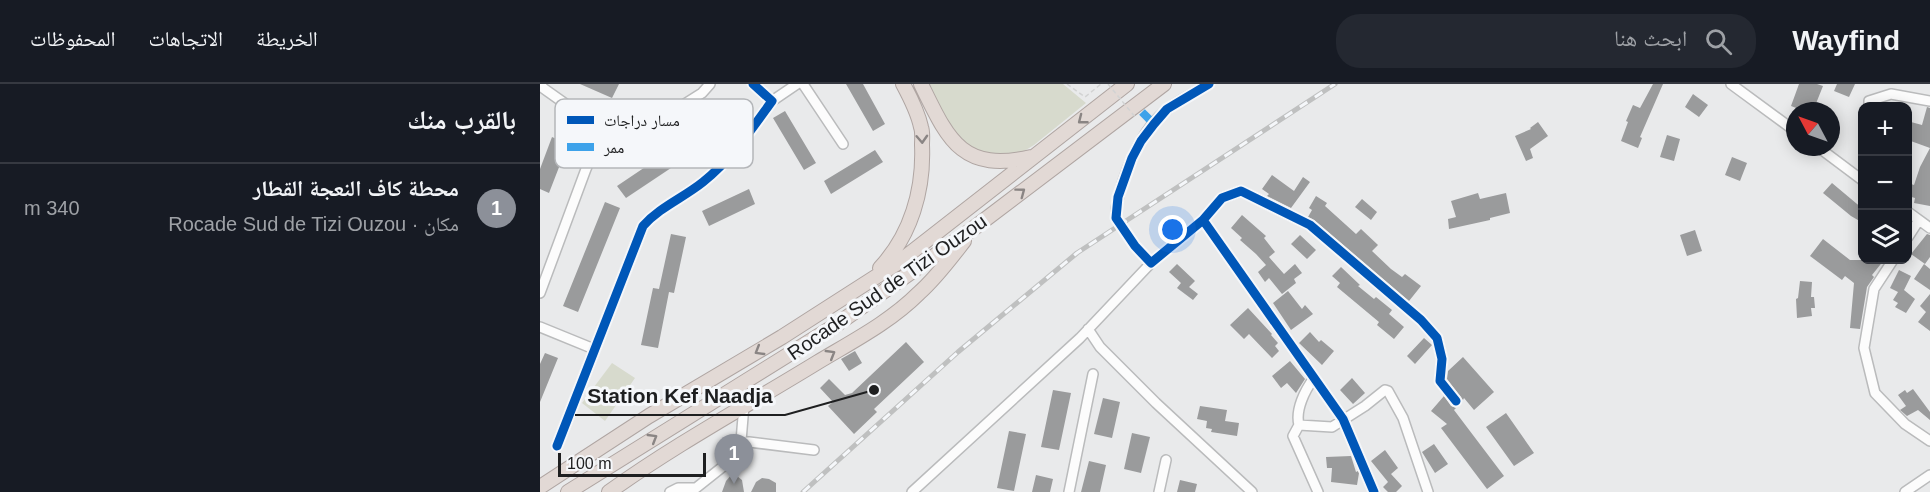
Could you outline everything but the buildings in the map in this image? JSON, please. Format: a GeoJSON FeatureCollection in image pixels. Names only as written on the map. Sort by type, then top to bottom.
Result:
{"type":"FeatureCollection","features":[{"type":"Feature","properties":{"kind":"highway"},"geometry":{"type":"LineString","coordinates":[[862,286],[889,258],[902,239],[916,205],[923,159],[921,127],[903,84]]}},
{"type":"Feature","properties":{"kind":"highway"},"geometry":{"type":"LineString","coordinates":[[921,84],[946,134],[971,155],[985,160],[999,161],[1036,156]]}},
{"type":"Feature","properties":{"kind":"highway","name":"Rocade Sud de Tizi Ouzou"},"geometry":{"type":"LineString","coordinates":[[540,487],[649,416],[782,337],[908,255],[1128,84]]}},
{"type":"Feature","properties":{"kind":"highway","name":"Rocade Sud de Tizi Ouzou"},"geometry":{"type":"LineString","coordinates":[[568,492],[837,325],[974,228],[1164,84]]}},
{"type":"Feature","properties":{"kind":"highway"},"geometry":{"type":"LineString","coordinates":[[609,492],[655,460],[892,316],[920,293],[974,228]]}},
{"type":"Feature","properties":{"kind":"street"},"geometry":{"type":"LineString","coordinates":[[693,99],[710,84]]}},
{"type":"Feature","properties":{"kind":"street"},"geometry":{"type":"LineString","coordinates":[[753,84],[772,101]]}},
{"type":"Feature","properties":{"kind":"street"},"geometry":{"type":"LineString","coordinates":[[753,127],[772,101],[797,84]]}},
{"type":"Feature","properties":{"kind":"street"},"geometry":{"type":"LineString","coordinates":[[803,84],[843,144]]}},
{"type":"Feature","properties":{"kind":"street"},"geometry":{"type":"LineString","coordinates":[[1150,263],[1116,218],[1116,209],[1125,176],[1141,141],[1167,110],[1209,84]]}},
{"type":"Feature","properties":{"kind":"street"},"geometry":{"type":"LineString","coordinates":[[1731,84],[1786,124]]}},
{"type":"Feature","properties":{"kind":"street"},"geometry":{"type":"LineString","coordinates":[[542,89],[557,99]]}},
{"type":"Feature","properties":{"kind":"street"},"geometry":{"type":"LineString","coordinates":[[1869,102],[1891,94],[1930,101]]}},
{"type":"Feature","properties":{"kind":"street"},"geometry":{"type":"LineString","coordinates":[[1830,156],[1858,176]]}},
{"type":"Feature","properties":{"kind":"street"},"geometry":{"type":"LineString","coordinates":[[557,446],[643,226],[653,215],[701,184],[719,168]]}},
{"type":"Feature","properties":{"kind":"street"},"geometry":{"type":"LineString","coordinates":[[540,293],[586,169]]}},
{"type":"Feature","properties":{"kind":"street"},"geometry":{"type":"LineString","coordinates":[[914,490],[1088,329],[1150,263],[1203,220],[1222,198],[1240,191],[1310,225],[1421,320],[1437,338],[1442,358],[1440,381],[1456,400]]}},
{"type":"Feature","properties":{"kind":"street"},"geometry":{"type":"LineString","coordinates":[[1912,215],[1930,228]]}},
{"type":"Feature","properties":{"kind":"street"},"geometry":{"type":"LineString","coordinates":[[1203,220],[1343,419],[1374,492]]}},
{"type":"Feature","properties":{"kind":"street"},"geometry":{"type":"LineString","coordinates":[[1912,231],[1919,220]]}},
{"type":"Feature","properties":{"kind":"street"},"geometry":{"type":"LineString","coordinates":[[1890,264],[1874,290],[1864,348],[1875,393],[1905,424],[1930,441]]}},
{"type":"Feature","properties":{"kind":"street"},"geometry":{"type":"LineString","coordinates":[[540,327],[594,349]]}},
{"type":"Feature","properties":{"kind":"street"},"geometry":{"type":"LineString","coordinates":[[1088,329],[1100,347],[1156,403],[1252,492]]}},
{"type":"Feature","properties":{"kind":"street"},"geometry":{"type":"LineString","coordinates":[[1069,492],[1093,374]]}},
{"type":"Feature","properties":{"kind":"street"},"geometry":{"type":"LineString","coordinates":[[1314,378],[1308,385],[1297,416],[1299,425],[1293,436],[1318,492]]}},
{"type":"Feature","properties":{"kind":"street"},"geometry":{"type":"LineString","coordinates":[[1299,425],[1332,427],[1365,406],[1383,390],[1388,391],[1403,418],[1428,492]]}},
{"type":"Feature","properties":{"kind":"street"},"geometry":{"type":"LineString","coordinates":[[670,492],[678,488],[696,488],[740,453],[744,405]]}},
{"type":"Feature","properties":{"kind":"street"},"geometry":{"type":"LineString","coordinates":[[741,441],[814,450]]}},
{"type":"Feature","properties":{"kind":"street"},"geometry":{"type":"LineString","coordinates":[[1159,492],[1166,460]]}},
{"type":"Feature","properties":{"kind":"street"},"geometry":{"type":"LineString","coordinates":[[1905,492],[1930,476]]}},
{"type":"Feature","properties":{"kind":"path"},"geometry":{"type":"LineString","coordinates":[[1067,84],[1084,98],[1101,84]]}},
{"type":"Feature","properties":{"kind":"path"},"geometry":{"type":"LineString","coordinates":[[1108,84],[1136,118]]}},
{"type":"Feature","properties":{"kind":"shaded area"},"geometry":{"type":"Polygon","coordinates":[[[927,84],[1063,84],[1086,103],[1034,145],[1021,153],[1001,156],[971,149],[952,133],[927,84]]]}},
{"type":"Feature","properties":{"kind":"shaded area"},"geometry":{"type":"Polygon","coordinates":[[[612,363],[635,378],[605,421],[582,403],[612,363]]]}},
{"type":"Feature","properties":{"kind":"railway"},"geometry":{"type":"LineString","coordinates":[[803,492],[958,352],[1077,253],[1335,84]]}},
{"type":"Feature","properties":{"kind":"marked path"},"geometry":{"type":"LineString","coordinates":[[1142,112],[1154,124]]}},
{"type":"Feature","properties":{"kind":"cycle path"},"geometry":{"type":"LineString","coordinates":[[753,84],[772,101],[753,127]]}},
{"type":"Feature","properties":{"kind":"cycle path"},"geometry":{"type":"LineString","coordinates":[[1209,84],[1167,109],[1141,141],[1132,158],[1118,197],[1116,218],[1135,246],[1151,263],[1203,220],[1343,419],[1374,492]]}},
{"type":"Feature","properties":{"kind":"cycle path"},"geometry":{"type":"LineString","coordinates":[[557,446],[643,226],[718,168]]}},
{"type":"Feature","properties":{"kind":"cycle path"},"geometry":{"type":"LineString","coordinates":[[1203,220],[1222,198],[1241,191],[1310,225],[1421,320],[1437,338],[1442,359],[1440,381],[1456,401]]}},
{"type":"Feature","properties":{"kind":"place","name":"Station Kef Naadja"},"geometry":{"type":"Point","coordinates":[874,390]}},
{"type":"Feature","properties":{"kind":"place","name":"محطة كاف النعجة القطار"},"geometry":{"type":"Point","coordinates":[734,484]}}]}
